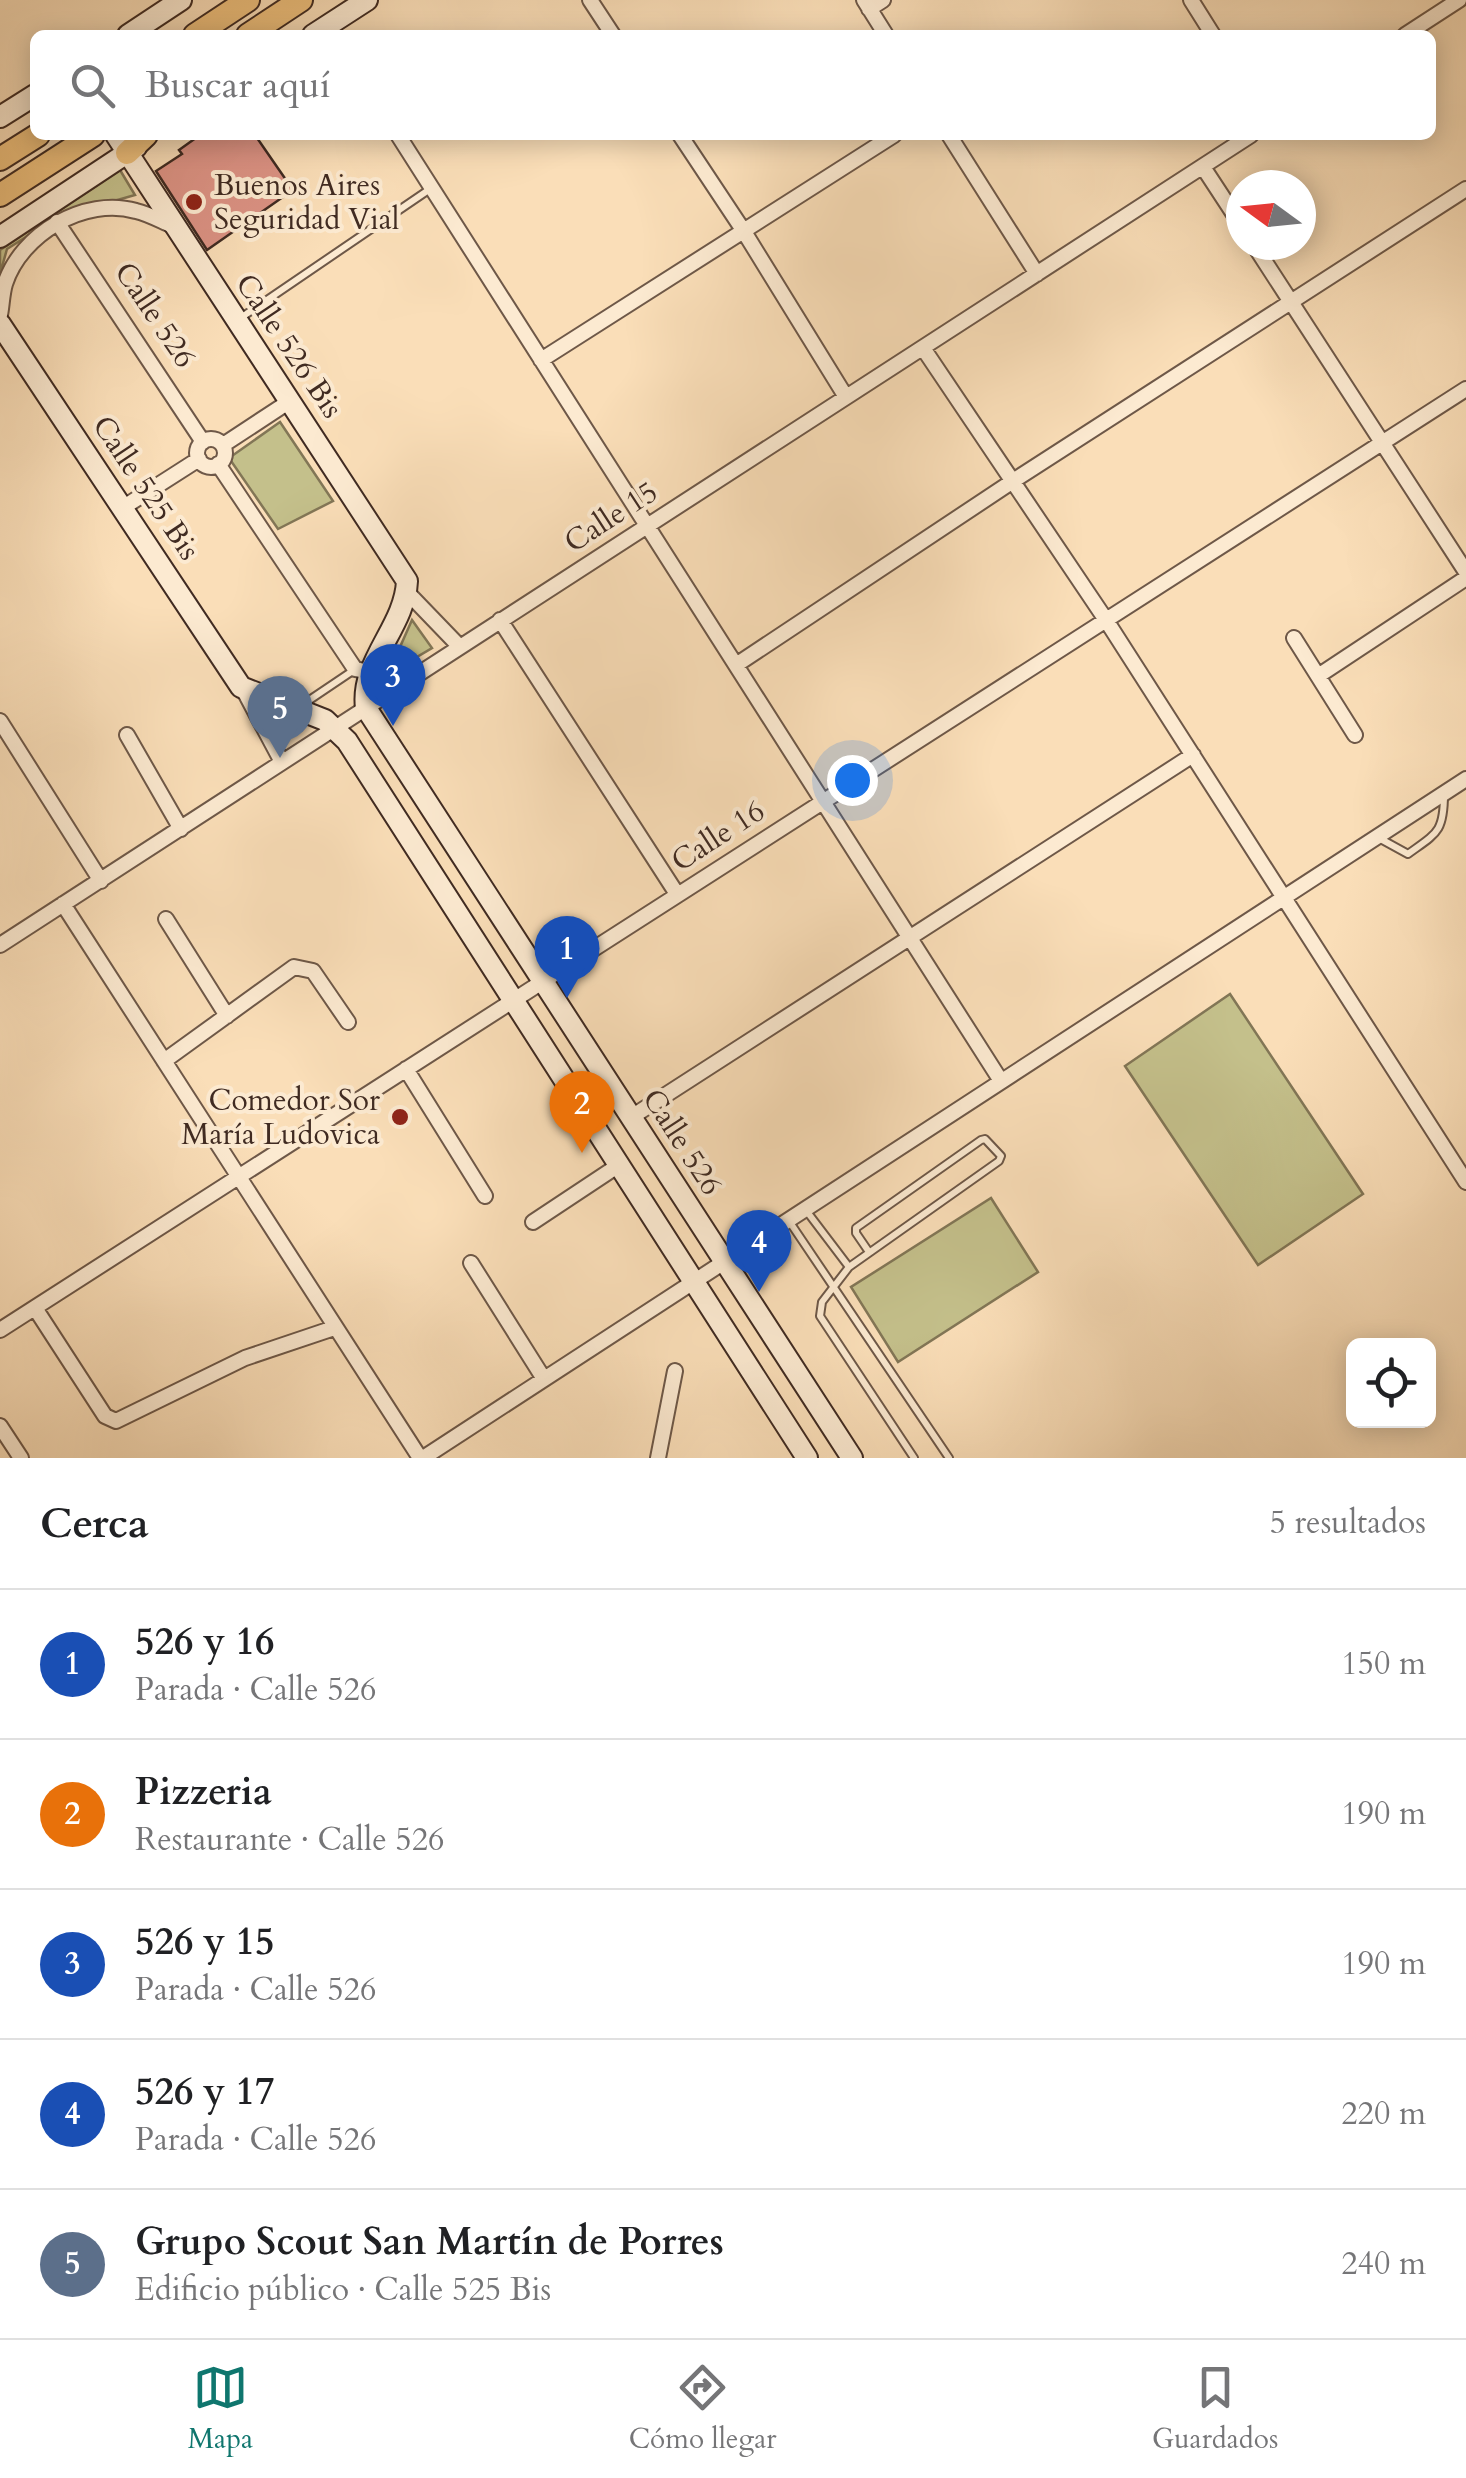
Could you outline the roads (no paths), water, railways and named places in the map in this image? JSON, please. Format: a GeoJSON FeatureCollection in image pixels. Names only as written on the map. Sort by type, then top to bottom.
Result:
{"type":"FeatureCollection","features":[{"type":"Feature","properties":{"kind":"main road"},"geometry":{"type":"LineString","coordinates":[[136,30],[182,0]]}},
{"type":"Feature","properties":{"kind":"main road"},"geometry":{"type":"LineString","coordinates":[[203,30],[248,0]]}},
{"type":"Feature","properties":{"kind":"main road"},"geometry":{"type":"LineString","coordinates":[[255,30],[302,0]]}},
{"type":"Feature","properties":{"kind":"main road"},"geometry":{"type":"LineString","coordinates":[[328,30],[367,0]]}},
{"type":"Feature","properties":{"kind":"main road"},"geometry":{"type":"LineString","coordinates":[[186,30],[224,16]]}},
{"type":"Feature","properties":{"kind":"main road"},"geometry":{"type":"LineString","coordinates":[[0,117],[30,98]]}},
{"type":"Feature","properties":{"kind":"main road"},"geometry":{"type":"LineString","coordinates":[[0,158],[30,140]]}},
{"type":"Feature","properties":{"kind":"main road"},"geometry":{"type":"LineString","coordinates":[[0,196],[85,140]]}},
{"type":"Feature","properties":{"kind":"main road"},"geometry":{"type":"LineString","coordinates":[[0,237],[121,144]]}},
{"type":"Feature","properties":{"kind":"main road","name":"Calle 526 Bis"},"geometry":{"type":"LineString","coordinates":[[121,144],[404,574],[407,592]]}},
{"type":"Feature","properties":{"kind":"main road","name":"Calle 525 Bis"},"geometry":{"type":"LineString","coordinates":[[0,324],[242,687]]}},
{"type":"Feature","properties":{"kind":"main road"},"geometry":{"type":"LineString","coordinates":[[366,708],[363,670],[400,614],[407,592]]}},
{"type":"Feature","properties":{"kind":"main road"},"geometry":{"type":"LineString","coordinates":[[242,687],[325,720],[347,741],[806,1458]]}},
{"type":"Feature","properties":{"kind":"main road","name":"Calle 526"},"geometry":{"type":"LineString","coordinates":[[366,708],[852,1458]]}},
{"type":"Feature","properties":{"kind":"street"},"geometry":{"type":"LineString","coordinates":[[590,0],[610,30]]}},
{"type":"Feature","properties":{"kind":"street"},"geometry":{"type":"LineString","coordinates":[[883,0],[866,4],[883,30]]}},
{"type":"Feature","properties":{"kind":"street"},"geometry":{"type":"LineString","coordinates":[[1191,0],[1211,30]]}},
{"type":"Feature","properties":{"kind":"street"},"geometry":{"type":"LineString","coordinates":[[1414,30],[1460,0]]}},
{"type":"Feature","properties":{"kind":"street"},"geometry":{"type":"LineString","coordinates":[[401,140],[1001,1080]]}},
{"type":"Feature","properties":{"kind":"street"},"geometry":{"type":"LineString","coordinates":[[683,140],[846,397]]}},
{"type":"Feature","properties":{"kind":"street"},"geometry":{"type":"LineString","coordinates":[[541,360],[886,140]]}},
{"type":"Feature","properties":{"kind":"street"},"geometry":{"type":"LineString","coordinates":[[952,140],[1037,274]]}},
{"type":"Feature","properties":{"kind":"street","name":"Calle 15"},"geometry":{"type":"LineString","coordinates":[[0,945],[1243,140]]}},
{"type":"Feature","properties":{"kind":"street"},"geometry":{"type":"LineString","coordinates":[[1203,166],[1226,202]]}},
{"type":"Feature","properties":{"kind":"street"},"geometry":{"type":"LineString","coordinates":[[736,665],[1012,481],[1466,188]]}},
{"type":"Feature","properties":{"kind":"street"},"geometry":{"type":"LineString","coordinates":[[0,315],[6,282],[16,262],[26,248],[57,222],[95,209],[120,208],[135,210],[172,226]]}},
{"type":"Feature","properties":{"kind":"street","name":"Calle 526"},"geometry":{"type":"LineString","coordinates":[[57,222],[203,442]]}},
{"type":"Feature","properties":{"kind":"street"},"geometry":{"type":"LineString","coordinates":[[1264,260],[1466,575],[1318,676]]}},
{"type":"Feature","properties":{"kind":"street"},"geometry":{"type":"LineString","coordinates":[[923,348],[1106,620],[1465,1179]]}},
{"type":"Feature","properties":{"kind":"street","name":"Calle 16"},"geometry":{"type":"LineString","coordinates":[[0,1330],[1466,388]]}},
{"type":"Feature","properties":{"kind":"street"},"geometry":{"type":"LineString","coordinates":[[223,445],[290,401]]}},
{"type":"Feature","properties":{"kind":"street"},"geometry":{"type":"LineString","coordinates":[[216,440],[223,445],[225,454],[218,464],[206,465],[199,459],[197,452],[203,442],[216,440]]}},
{"type":"Feature","properties":{"kind":"street"},"geometry":{"type":"LineString","coordinates":[[124,507],[199,459]]}},
{"type":"Feature","properties":{"kind":"street"},"geometry":{"type":"LineString","coordinates":[[218,464],[363,670]]}},
{"type":"Feature","properties":{"kind":"street","name":"Calle 526 Bis"},"geometry":{"type":"LineString","coordinates":[[407,592],[460,647]]}},
{"type":"Feature","properties":{"kind":"street"},"geometry":{"type":"LineString","coordinates":[[500,620],[678,894]]}},
{"type":"Feature","properties":{"kind":"street"},"geometry":{"type":"LineString","coordinates":[[1294,638],[1354,735]]}},
{"type":"Feature","properties":{"kind":"street","name":"Calle 525 Bis"},"geometry":{"type":"LineString","coordinates":[[242,687],[282,762]]}},
{"type":"Feature","properties":{"kind":"street"},"geometry":{"type":"LineString","coordinates":[[0,720],[101,881]]}},
{"type":"Feature","properties":{"kind":"street"},"geometry":{"type":"LineString","coordinates":[[127,736],[181,829]]}},
{"type":"Feature","properties":{"kind":"street"},"geometry":{"type":"LineString","coordinates":[[630,1118],[1193,755]]}},
{"type":"Feature","properties":{"kind":"street"},"geometry":{"type":"LineString","coordinates":[[63,904],[421,1458],[1466,778]]}},
{"type":"Feature","properties":{"kind":"street"},"geometry":{"type":"LineString","coordinates":[[166,919],[226,1016]]}},
{"type":"Feature","properties":{"kind":"street"},"geometry":{"type":"LineString","coordinates":[[164,1061],[294,966],[313,971],[348,1022]]}},
{"type":"Feature","properties":{"kind":"street"},"geometry":{"type":"LineString","coordinates":[[406,1069],[484,1196]]}},
{"type":"Feature","properties":{"kind":"street"},"geometry":{"type":"LineString","coordinates":[[532,1222],[620,1165]]}},
{"type":"Feature","properties":{"kind":"street"},"geometry":{"type":"LineString","coordinates":[[471,1264],[544,1379]]}},
{"type":"Feature","properties":{"kind":"street"},"geometry":{"type":"LineString","coordinates":[[35,1308],[105,1416],[116,1421],[245,1358],[334,1328]]}},
{"type":"Feature","properties":{"kind":"street"},"geometry":{"type":"LineString","coordinates":[[658,1458],[675,1370]]}},
{"type":"Feature","properties":{"kind":"street"},"geometry":{"type":"LineString","coordinates":[[0,1426],[21,1458]]}},
{"type":"Feature","properties":{"kind":"lane"},"geometry":{"type":"LineString","coordinates":[[237,320],[432,188]]}},
{"type":"Feature","properties":{"kind":"lane"},"geometry":{"type":"LineString","coordinates":[[297,709],[363,670]]}},
{"type":"Feature","properties":{"kind":"lane"},"geometry":{"type":"LineString","coordinates":[[1376,836],[1408,854],[1438,833],[1444,819],[1444,793]]}},
{"type":"Feature","properties":{"kind":"lane"},"geometry":{"type":"LineString","coordinates":[[869,1252],[856,1228],[981,1140],[985,1139],[1001,1156],[1000,1161],[869,1252],[822,1302],[820,1316],[914,1458]]}},
{"type":"Feature","properties":{"kind":"lane"},"geometry":{"type":"LineString","coordinates":[[806,1209],[850,1268]]}},
{"type":"Feature","properties":{"kind":"lane"},"geometry":{"type":"LineString","coordinates":[[789,1220],[948,1458]]}},
{"type":"Feature","properties":{"kind":"place","name":"Buenos Aires Seguridad Vial"},"geometry":{"type":"Point","coordinates":[194,202]}},
{"type":"Feature","properties":{"kind":"place","name":"526 y 15"},"geometry":{"type":"Point","coordinates":[393,726]}},
{"type":"Feature","properties":{"kind":"place","name":"Grupo Scout San Martín de Porres"},"geometry":{"type":"Point","coordinates":[280,758]}},
{"type":"Feature","properties":{"kind":"place","name":"526 y 16"},"geometry":{"type":"Point","coordinates":[567,998]}},
{"type":"Feature","properties":{"kind":"place","name":"Comedor Sor María Ludovica"},"geometry":{"type":"Point","coordinates":[400,1117]}},
{"type":"Feature","properties":{"kind":"place","name":"Pizzeria"},"geometry":{"type":"Point","coordinates":[582,1153]}},
{"type":"Feature","properties":{"kind":"place","name":"526 y 17"},"geometry":{"type":"Point","coordinates":[759,1292]}}]}
